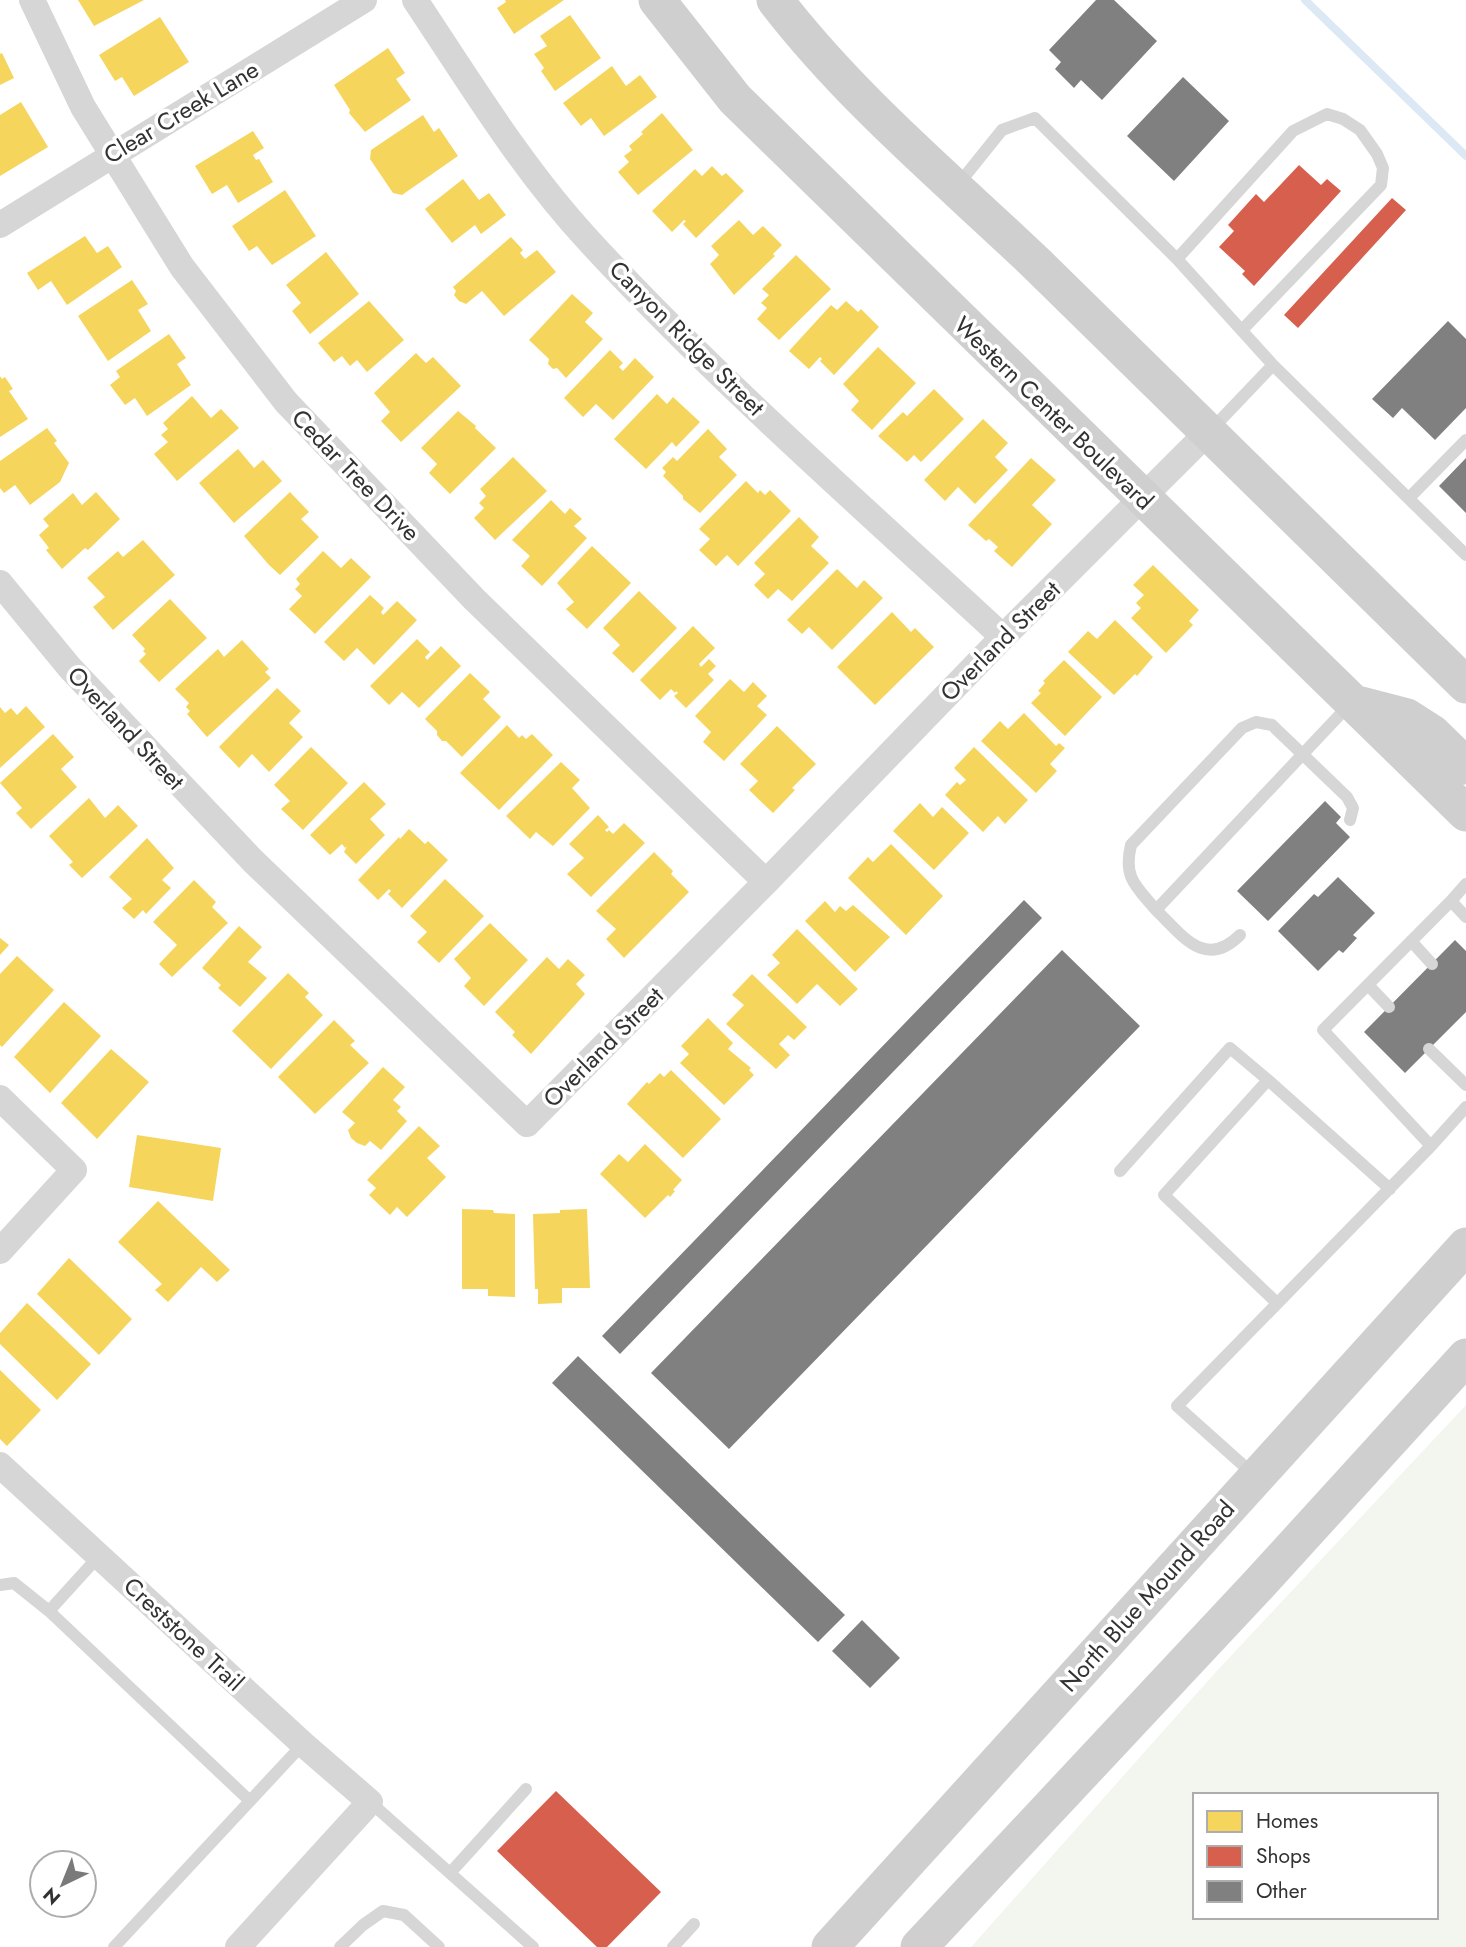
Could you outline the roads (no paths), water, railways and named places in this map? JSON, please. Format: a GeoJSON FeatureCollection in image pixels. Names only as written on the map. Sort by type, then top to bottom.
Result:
{"type":"FeatureCollection","features":[{"type":"Feature","properties":{"kind":"main road","name":"Western Center Boulevard"},"geometry":{"type":"LineString","coordinates":[[657,0],[734,99],[1466,813]]}},
{"type":"Feature","properties":{"kind":"main road"},"geometry":{"type":"LineString","coordinates":[[775,0],[805,39],[864,100],[1209,431],[1466,685]]}},
{"type":"Feature","properties":{"kind":"main road"},"geometry":{"type":"LineString","coordinates":[[1352,702],[1408,717],[1432,733],[1466,766]]}},
{"type":"Feature","properties":{"kind":"main road","name":"North Blue Mound Road"},"geometry":{"type":"LineString","coordinates":[[830,1947],[1466,1246]]}},
{"type":"Feature","properties":{"kind":"main road"},"geometry":{"type":"LineString","coordinates":[[919,1947],[1259,1584],[1466,1357]]}},
{"type":"Feature","properties":{"kind":"street","name":"Cedar Tree Drive"},"geometry":{"type":"LineString","coordinates":[[32,0],[83,107],[182,267],[286,402],[475,600],[766,882]]}},
{"type":"Feature","properties":{"kind":"street","name":"Clear Creek Lane"},"geometry":{"type":"LineString","coordinates":[[0,225],[112,153],[364,0]]}},
{"type":"Feature","properties":{"kind":"street","name":"Canyon Ridge Street"},"geometry":{"type":"LineString","coordinates":[[415,0],[507,139],[587,239],[701,356],[1003,637]]}},
{"type":"Feature","properties":{"kind":"street","name":"Overland Street"},"geometry":{"type":"LineString","coordinates":[[0,583],[78,677],[253,861],[527,1124],[1003,637],[1209,431]]}},
{"type":"Feature","properties":{"kind":"street"},"geometry":{"type":"LineString","coordinates":[[0,1098],[74,1170],[0,1251]]}},
{"type":"Feature","properties":{"kind":"street","name":"Creststone Trail"},"geometry":{"type":"LineString","coordinates":[[0,1465],[303,1744],[370,1802]]}},
{"type":"Feature","properties":{"kind":"street"},"geometry":{"type":"LineString","coordinates":[[238,1947],[370,1802]]}},
{"type":"Feature","properties":{"kind":"lane"},"geometry":{"type":"LineString","coordinates":[[1177,259],[1293,131],[1327,114],[1343,119],[1360,130],[1377,154],[1383,168],[1381,185],[1243,329]]}},
{"type":"Feature","properties":{"kind":"lane"},"geometry":{"type":"LineString","coordinates":[[956,187],[1002,130],[1035,118],[1177,259],[1273,365],[1466,555]]}},
{"type":"Feature","properties":{"kind":"lane"},"geometry":{"type":"LineString","coordinates":[[1209,431],[1273,365]]}},
{"type":"Feature","properties":{"kind":"lane"},"geometry":{"type":"LineString","coordinates":[[1409,498],[1466,440]]}},
{"type":"Feature","properties":{"kind":"lane"},"geometry":{"type":"LineString","coordinates":[[1156,910],[1352,702]]}},
{"type":"Feature","properties":{"kind":"lane"},"geometry":{"type":"LineString","coordinates":[[1240,935],[1229,946],[1217,951],[1192,944],[1156,910],[1129,877],[1127,860],[1131,845],[1242,728],[1256,722],[1272,725],[1347,797],[1353,808],[1350,820]]}},
{"type":"Feature","properties":{"kind":"lane"},"geometry":{"type":"LineString","coordinates":[[1431,1146],[1323,1030],[1466,884]]}},
{"type":"Feature","properties":{"kind":"lane"},"geometry":{"type":"LineString","coordinates":[[1451,901],[1466,917]]}},
{"type":"Feature","properties":{"kind":"lane"},"geometry":{"type":"LineString","coordinates":[[1411,941],[1432,964]]}},
{"type":"Feature","properties":{"kind":"lane"},"geometry":{"type":"LineString","coordinates":[[1368,985],[1389,1007]]}},
{"type":"Feature","properties":{"kind":"lane"},"geometry":{"type":"LineString","coordinates":[[1120,1171],[1230,1048],[1390,1189]]}},
{"type":"Feature","properties":{"kind":"lane"},"geometry":{"type":"LineString","coordinates":[[1429,1049],[1466,1085]]}},
{"type":"Feature","properties":{"kind":"lane"},"geometry":{"type":"LineString","coordinates":[[1268,1080],[1164,1195],[1278,1303]]}},
{"type":"Feature","properties":{"kind":"lane"},"geometry":{"type":"LineString","coordinates":[[1256,1477],[1177,1406],[1390,1189],[1466,1107]]}},
{"type":"Feature","properties":{"kind":"lane"},"geometry":{"type":"LineString","coordinates":[[49,1611],[99,1556]]}},
{"type":"Feature","properties":{"kind":"lane"},"geometry":{"type":"LineString","coordinates":[[0,1585],[14,1583],[49,1611],[250,1801]]}},
{"type":"Feature","properties":{"kind":"lane"},"geometry":{"type":"LineString","coordinates":[[114,1947],[303,1744]]}},
{"type":"Feature","properties":{"kind":"lane"},"geometry":{"type":"LineString","coordinates":[[451,1872],[526,1789]]}},
{"type":"Feature","properties":{"kind":"lane"},"geometry":{"type":"LineString","coordinates":[[370,1802],[533,1947]]}},
{"type":"Feature","properties":{"kind":"lane"},"geometry":{"type":"LineString","coordinates":[[340,1947],[363,1925],[383,1911],[404,1915],[439,1947]]}},
{"type":"Feature","properties":{"kind":"lane"},"geometry":{"type":"LineString","coordinates":[[673,1947],[694,1924]]}},
{"type":"Feature","properties":{"kind":"waterway"},"geometry":{"type":"LineString","coordinates":[[1305,0],[1466,156]]}}]}
